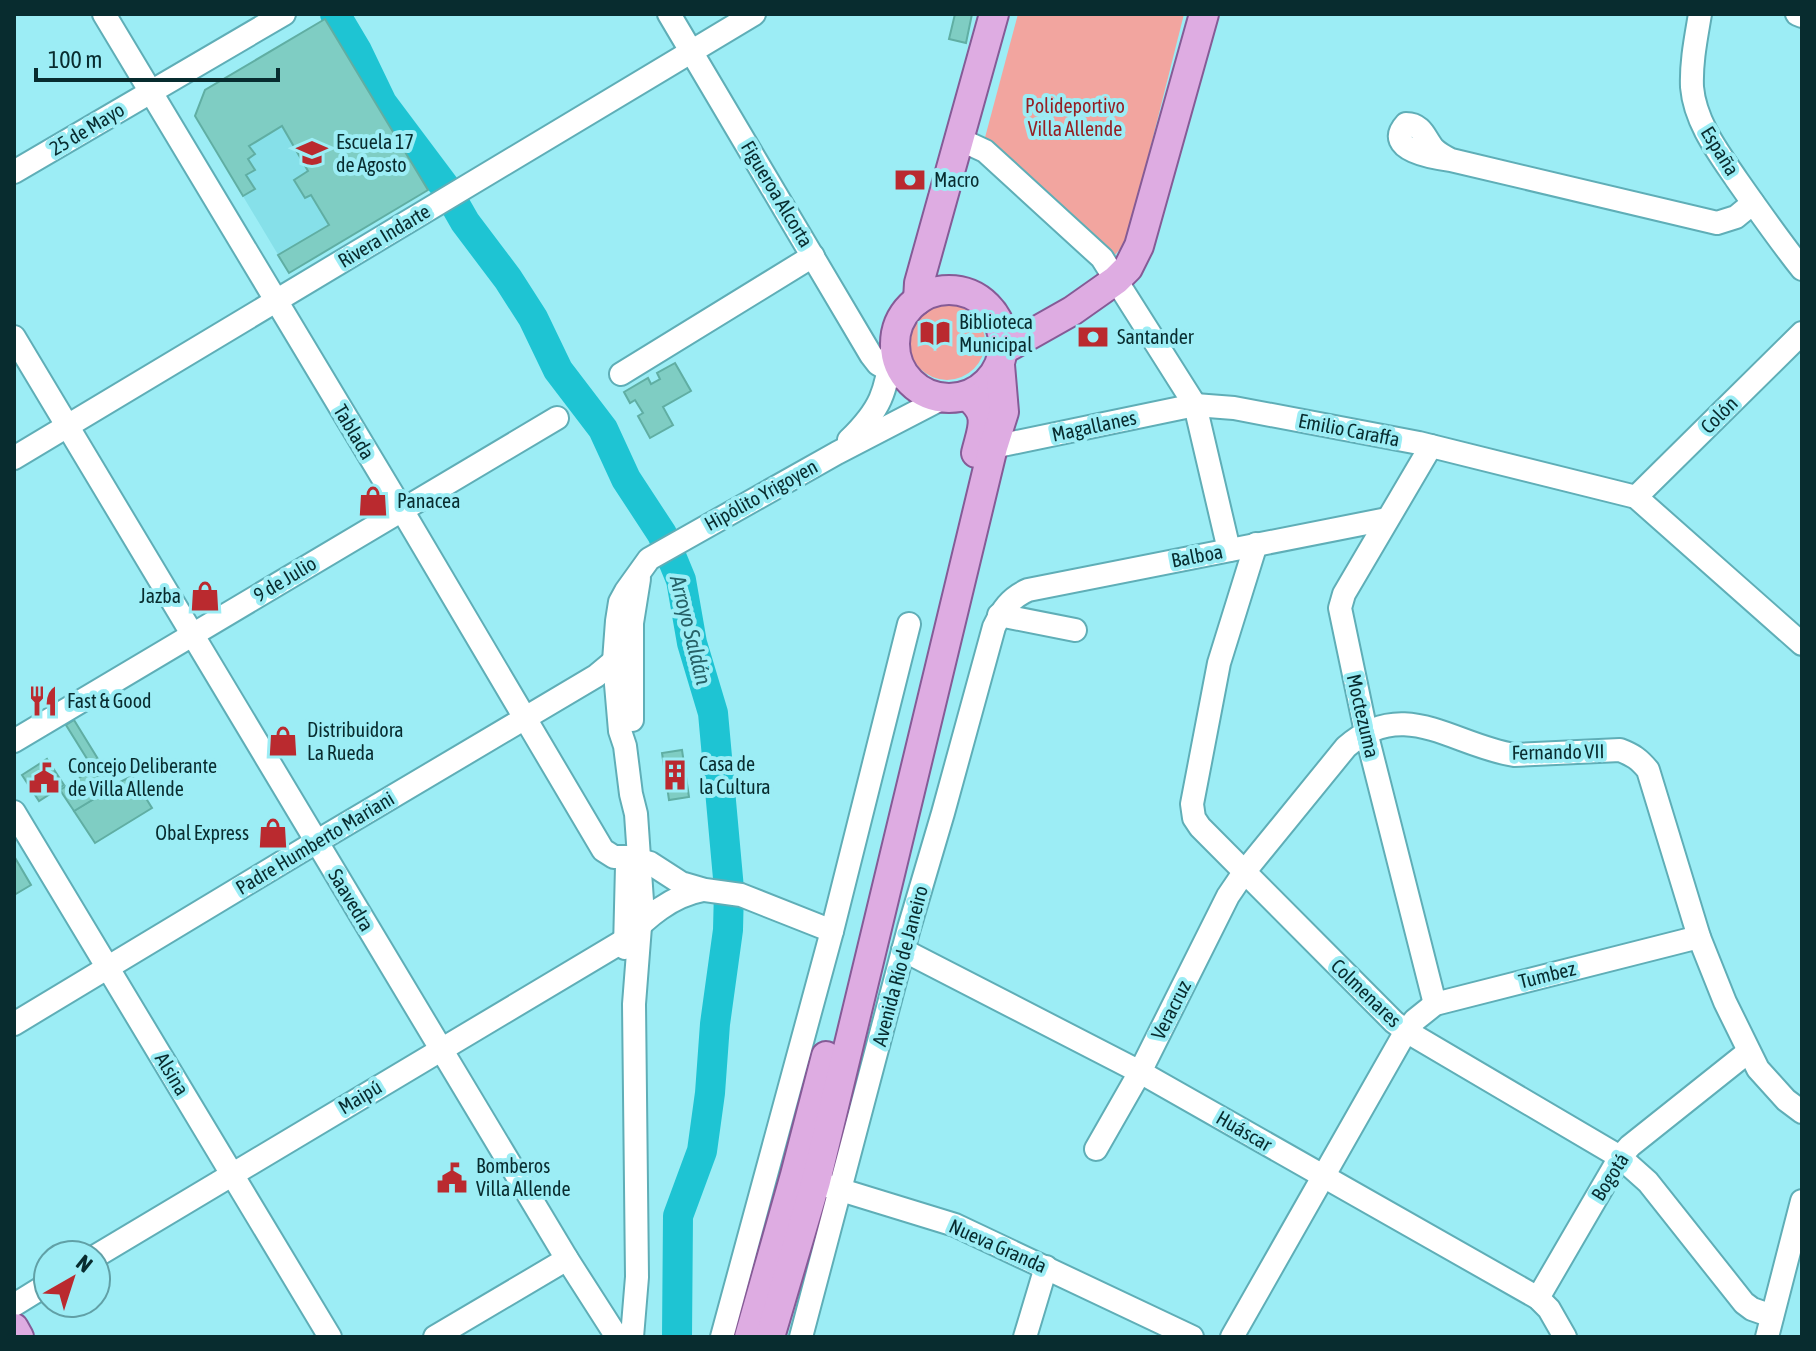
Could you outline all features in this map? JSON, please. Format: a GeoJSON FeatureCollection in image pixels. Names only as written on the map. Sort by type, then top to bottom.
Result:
{"type":"FeatureCollection","features":[{"type":"Feature","properties":{"kind":"main road"},"geometry":{"type":"LineString","coordinates":[[918,300],[919,283],[994,14]]}},
{"type":"Feature","properties":{"kind":"main road"},"geometry":{"type":"LineString","coordinates":[[955,397],[981,389],[992,378],[1002,357],[1116,280],[1128,268],[1139,246],[1204,14]]}},
{"type":"Feature","properties":{"kind":"main road"},"geometry":{"type":"LineString","coordinates":[[749,1337],[817,1183],[859,933],[983,423],[980,408],[955,397],[926,393],[897,366],[897,326],[905,312],[918,300],[934,292],[951,290],[969,294],[985,303],[1000,324],[1003,337],[1004,412],[993,447],[817,1183],[770,1337]]}},
{"type":"Feature","properties":{"kind":"main road"},"geometry":{"type":"LineString","coordinates":[[14,1328],[19,1337]]}},
{"type":"Feature","properties":{"kind":"street","name":"Tablada"},"geometry":{"type":"LineString","coordinates":[[104,14],[603,850],[614,857],[633,858]]}},
{"type":"Feature","properties":{"kind":"street","name":"25 de Mayo"},"geometry":{"type":"LineString","coordinates":[[14,172],[284,14]]}},
{"type":"Feature","properties":{"kind":"street","name":"Figueroa Alcorta"},"geometry":{"type":"LineString","coordinates":[[669,14],[871,355],[878,364],[897,366]]}},
{"type":"Feature","properties":{"kind":"street","name":"Rivera Indarte"},"geometry":{"type":"LineString","coordinates":[[14,458],[754,14]]}},
{"type":"Feature","properties":{"kind":"street","name":"España"},"geometry":{"type":"LineString","coordinates":[[1700,14],[1692,67],[1692,89],[1699,117],[1753,203],[1802,269]]}},
{"type":"Feature","properties":{"kind":"street"},"geometry":{"type":"LineString","coordinates":[[959,139],[985,151],[1102,258],[1195,405],[1229,550]]}},
{"type":"Feature","properties":{"kind":"street"},"geometry":{"type":"LineString","coordinates":[[1451,160],[1717,223],[1736,217],[1753,203]]}},
{"type":"Feature","properties":{"kind":"street"},"geometry":{"type":"LineString","coordinates":[[621,374],[813,256]]}},
{"type":"Feature","properties":{"kind":"street","name":"Colón"},"geometry":{"type":"LineString","coordinates":[[1636,497],[1802,333]]}},
{"type":"Feature","properties":{"kind":"street","name":"Saavedra"},"geometry":{"type":"LineString","coordinates":[[14,337],[440,1049],[617,1337]]}},
{"type":"Feature","properties":{"kind":"street","name":"Hipólito Yrigoyen"},"geometry":{"type":"LineString","coordinates":[[837,453],[872,415],[897,366]]}},
{"type":"Feature","properties":{"kind":"street","name":"Hipólito Yrigoyen"},"geometry":{"type":"LineString","coordinates":[[645,564],[837,453],[955,397]]}},
{"type":"Feature","properties":{"kind":"street","name":"Emilio Caraffa"},"geometry":{"type":"LineString","coordinates":[[1195,405],[1234,408],[1431,446],[1636,497],[1802,644]]}},
{"type":"Feature","properties":{"kind":"street","name":"Magallanes"},"geometry":{"type":"LineString","coordinates":[[993,447],[1195,405]]}},
{"type":"Feature","properties":{"kind":"street","name":"9 de Julio"},"geometry":{"type":"LineString","coordinates":[[14,741],[557,418]]}},
{"type":"Feature","properties":{"kind":"street","name":"Moctezuma"},"geometry":{"type":"LineString","coordinates":[[1431,446],[1344,594],[1340,608],[1366,732],[1435,1004]]}},
{"type":"Feature","properties":{"kind":"street","name":"Balboa"},"geometry":{"type":"LineString","coordinates":[[1005,608],[1028,590],[1387,519]]}},
{"type":"Feature","properties":{"kind":"street","name":"Colmenares"},"geometry":{"type":"LineString","coordinates":[[1256,544],[1219,663],[1192,810],[1194,818],[1382,1011],[1406,1031],[1620,1157],[1648,1182],[1744,1303],[1769,1326]]}},
{"type":"Feature","properties":{"kind":"street"},"geometry":{"type":"LineString","coordinates":[[632,1337],[637,1277],[634,1004],[641,923],[625,814],[631,794],[620,731],[614,661],[620,602],[645,564]]}},
{"type":"Feature","properties":{"kind":"street"},"geometry":{"type":"LineString","coordinates":[[625,746],[632,730],[632,623],[645,564]]}},
{"type":"Feature","properties":{"kind":"street"},"geometry":{"type":"LineString","coordinates":[[1005,608],[1075,630]]}},
{"type":"Feature","properties":{"kind":"street","name":"Avenida Río de Janeiro"},"geometry":{"type":"LineString","coordinates":[[801,1337],[817,1183],[903,950],[994,627],[1005,608]]}},
{"type":"Feature","properties":{"kind":"street"},"geometry":{"type":"LineString","coordinates":[[722,1337],[832,931],[909,624]]}},
{"type":"Feature","properties":{"kind":"street","name":"Padre Humberto Mariani"},"geometry":{"type":"LineString","coordinates":[[14,1024],[525,719],[596,676],[614,661]]}},
{"type":"Feature","properties":{"kind":"street","name":"Fernando VII"},"geometry":{"type":"LineString","coordinates":[[1245,871],[1346,747],[1380,726],[1411,724],[1514,755],[1620,750],[1632,754],[1648,770],[1699,937],[1748,1052],[1771,1086],[1802,1112]]}},
{"type":"Feature","properties":{"kind":"street","name":"Alsina"},"geometry":{"type":"LineString","coordinates":[[14,812],[330,1337]]}},
{"type":"Feature","properties":{"kind":"street"},"geometry":{"type":"LineString","coordinates":[[633,858],[650,863],[681,883],[741,895],[832,931]]}},
{"type":"Feature","properties":{"kind":"street"},"geometry":{"type":"LineString","coordinates":[[633,858],[626,902],[625,954],[634,1004]]}},
{"type":"Feature","properties":{"kind":"street","name":"Veracruz"},"geometry":{"type":"LineString","coordinates":[[1096,1149],[1140,1072],[1228,896],[1245,871]]}},
{"type":"Feature","properties":{"kind":"street","name":"Maipú"},"geometry":{"type":"LineString","coordinates":[[112,1246],[625,940],[670,901],[684,894],[705,890]]}},
{"type":"Feature","properties":{"kind":"street"},"geometry":{"type":"LineString","coordinates":[[626,902],[641,923]]}},
{"type":"Feature","properties":{"kind":"street","name":"Tumbez"},"geometry":{"type":"LineString","coordinates":[[1406,1031],[1435,1004],[1699,937]]}},
{"type":"Feature","properties":{"kind":"street","name":"Huáscar"},"geometry":{"type":"LineString","coordinates":[[903,950],[1140,1072],[1538,1298],[1549,1309],[1565,1337]]}},
{"type":"Feature","properties":{"kind":"street"},"geometry":{"type":"LineString","coordinates":[[1232,1337],[1406,1031]]}},
{"type":"Feature","properties":{"kind":"street","name":"Bogotá"},"geometry":{"type":"LineString","coordinates":[[1538,1298],[1620,1157],[1748,1052]]}},
{"type":"Feature","properties":{"kind":"street","name":"Nueva Granda"},"geometry":{"type":"LineString","coordinates":[[817,1183],[955,1225],[1192,1337]]}},
{"type":"Feature","properties":{"kind":"street"},"geometry":{"type":"LineString","coordinates":[[1769,1326],[1802,1201]]}},
{"type":"Feature","properties":{"kind":"street"},"geometry":{"type":"LineString","coordinates":[[435,1337],[567,1259]]}},
{"type":"Feature","properties":{"kind":"street"},"geometry":{"type":"LineString","coordinates":[[1025,1337],[1046,1267]]}},
{"type":"Feature","properties":{"kind":"street"},"geometry":{"type":"LineString","coordinates":[[14,1305],[32,1294]]}},
{"type":"Feature","properties":{"kind":"shaded area","name":"Escuela 17 de Agosto"},"geometry":{"type":"Polygon","coordinates":[[[325,19],[428,190],[289,273],[195,116],[205,90],[325,19]]]}},
{"type":"Feature","properties":{"kind":"green space","name":"Polideportivo Villa Allende"},"geometry":{"type":"Polygon","coordinates":[[[1018,14],[1184,14],[1125,243],[1110,261],[983,145],[1018,14]]]}},
{"type":"Feature","properties":{"kind":"green space"},"geometry":{"type":"Polygon","coordinates":[[[940,304],[954,304],[968,310],[979,321],[985,342],[982,357],[974,369],[954,380],[940,380],[926,374],[915,363],[909,349],[909,335],[915,321],[926,310],[940,304]]]}},
{"type":"Feature","properties":{"kind":"building"},"geometry":{"type":"Polygon","coordinates":[[[955,14],[972,14],[966,43],[949,39],[955,14]]]}},
{"type":"Feature","properties":{"kind":"building","name":"Escuela 17 de Agosto"},"geometry":{"type":"Polygon","coordinates":[[[325,19],[428,190],[289,273],[278,255],[329,225],[311,195],[305,198],[294,180],[308,171],[282,126],[249,146],[255,154],[248,159],[255,170],[246,175],[255,189],[243,196],[195,116],[205,90],[325,19]]]}},
{"type":"Feature","properties":{"kind":"building"},"geometry":{"type":"Polygon","coordinates":[[[675,363],[691,391],[663,407],[673,425],[650,438],[638,416],[643,413],[635,400],[630,403],[624,392],[648,378],[651,384],[660,379],[657,373],[675,363]]]}},
{"type":"Feature","properties":{"kind":"building"},"geometry":{"type":"Polygon","coordinates":[[[74,720],[114,785],[132,776],[152,808],[95,843],[74,811],[107,791],[66,725],[74,720]]]}},
{"type":"Feature","properties":{"kind":"building","name":"Casa de la Cultura"},"geometry":{"type":"Polygon","coordinates":[[[682,750],[689,797],[669,800],[662,753],[682,750]]]}},
{"type":"Feature","properties":{"kind":"building"},"geometry":{"type":"Polygon","coordinates":[[[47,759],[64,785],[39,801],[22,775],[47,759]]]}},
{"type":"Feature","properties":{"kind":"building"},"geometry":{"type":"Polygon","coordinates":[[[93,769],[107,791],[74,811],[60,790],[93,769]]]}},
{"type":"Feature","properties":{"kind":"building"},"geometry":{"type":"Polygon","coordinates":[[[14,856],[31,885],[14,895],[14,856]]]}},
{"type":"Feature","properties":{"kind":"waterway","name":"Arroyo Saldán"},"geometry":{"type":"LineString","coordinates":[[335,14],[382,103],[508,279],[533,318],[558,370],[603,429],[626,479],[662,534],[681,580],[692,643],[713,713],[729,889],[728,930],[702,1151],[678,1216],[677,1337]]}},
{"type":"Feature","properties":{"kind":"place","name":"Escuela 17 de Agosto"},"geometry":{"type":"Point","coordinates":[312,153]}},
{"type":"Feature","properties":{"kind":"place","name":"Macro"},"geometry":{"type":"Point","coordinates":[910,180]}},
{"type":"Feature","properties":{"kind":"place","name":"Biblioteca Municipal"},"geometry":{"type":"Point","coordinates":[935,333]}},
{"type":"Feature","properties":{"kind":"place","name":"Santander"},"geometry":{"type":"Point","coordinates":[1093,337]}},
{"type":"Feature","properties":{"kind":"place","name":"Panacea"},"geometry":{"type":"Point","coordinates":[373,501]}},
{"type":"Feature","properties":{"kind":"place","name":"Jazba"},"geometry":{"type":"Point","coordinates":[205,596]}},
{"type":"Feature","properties":{"kind":"place","name":"Fast & Good"},"geometry":{"type":"Point","coordinates":[43,701]}},
{"type":"Feature","properties":{"kind":"place","name":"Distribuidora La Rueda"},"geometry":{"type":"Point","coordinates":[283,741]}},
{"type":"Feature","properties":{"kind":"place","name":"Casa de la Cultura"},"geometry":{"type":"Point","coordinates":[675,775]}},
{"type":"Feature","properties":{"kind":"place","name":"Concejo Deliberante de Villa Allende"},"geometry":{"type":"Point","coordinates":[44,778]}},
{"type":"Feature","properties":{"kind":"place","name":"Obal Express"},"geometry":{"type":"Point","coordinates":[273,833]}},
{"type":"Feature","properties":{"kind":"place","name":"Bomberos Villa Allende"},"geometry":{"type":"Point","coordinates":[452,1178]}}]}
